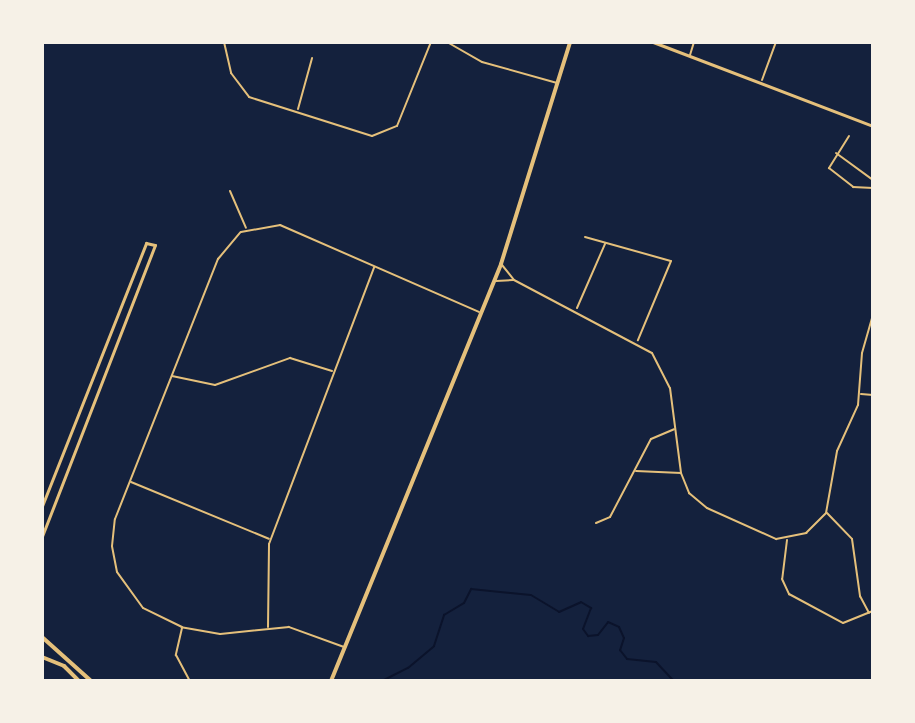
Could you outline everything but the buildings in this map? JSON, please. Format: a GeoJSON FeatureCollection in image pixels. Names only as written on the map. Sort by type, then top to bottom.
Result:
{"type":"FeatureCollection","features":[{"type":"Feature","properties":{"kind":"main road"},"geometry":{"type":"LineString","coordinates":[[331,681],[501,264],[570,42]]}},
{"type":"Feature","properties":{"kind":"main road"},"geometry":{"type":"LineString","coordinates":[[42,637],[91,681]]}},
{"type":"Feature","properties":{"kind":"main road"},"geometry":{"type":"LineString","coordinates":[[42,657],[64,666],[79,681]]}},
{"type":"Feature","properties":{"kind":"street"},"geometry":{"type":"LineString","coordinates":[[224,42],[231,73],[244,93],[364,135],[384,135],[397,126],[431,42]]}},
{"type":"Feature","properties":{"kind":"street"},"geometry":{"type":"LineString","coordinates":[[447,42],[482,62],[558,83]]}},
{"type":"Feature","properties":{"kind":"street"},"geometry":{"type":"LineString","coordinates":[[653,42],[762,80],[873,126]]}},
{"type":"Feature","properties":{"kind":"street"},"geometry":{"type":"LineString","coordinates":[[690,55],[694,42]]}},
{"type":"Feature","properties":{"kind":"street"},"geometry":{"type":"LineString","coordinates":[[762,80],[776,42]]}},
{"type":"Feature","properties":{"kind":"street"},"geometry":{"type":"LineString","coordinates":[[298,110],[312,58]]}},
{"type":"Feature","properties":{"kind":"street"},"geometry":{"type":"LineString","coordinates":[[849,136],[836,153],[830,169],[853,187],[873,188]]}},
{"type":"Feature","properties":{"kind":"street"},"geometry":{"type":"LineString","coordinates":[[836,153],[873,180]]}},
{"type":"Feature","properties":{"kind":"street"},"geometry":{"type":"LineString","coordinates":[[230,191],[246,229]]}},
{"type":"Feature","properties":{"kind":"street"},"geometry":{"type":"LineString","coordinates":[[345,648],[300,630],[268,629],[220,634],[182,627],[143,608],[117,572],[113,528],[220,253],[246,229],[286,226],[479,312]]}},
{"type":"Feature","properties":{"kind":"street"},"geometry":{"type":"LineString","coordinates":[[585,237],[671,261],[637,341]]}},
{"type":"Feature","properties":{"kind":"street"},"geometry":{"type":"LineString","coordinates":[[42,506],[146,243],[155,245],[42,537]]}},
{"type":"Feature","properties":{"kind":"street"},"geometry":{"type":"LineString","coordinates":[[577,309],[605,243]]}},
{"type":"Feature","properties":{"kind":"street"},"geometry":{"type":"LineString","coordinates":[[501,264],[514,280],[637,341],[665,372],[681,473],[689,493],[702,506],[761,534],[787,538],[810,530],[826,513],[837,451],[859,394],[862,353],[873,315]]}},
{"type":"Feature","properties":{"kind":"street"},"geometry":{"type":"LineString","coordinates":[[268,629],[265,575],[270,540],[374,267]]}},
{"type":"Feature","properties":{"kind":"street"},"geometry":{"type":"LineString","coordinates":[[492,283],[514,280]]}},
{"type":"Feature","properties":{"kind":"street"},"geometry":{"type":"LineString","coordinates":[[172,376],[215,385],[290,358],[333,372]]}},
{"type":"Feature","properties":{"kind":"street"},"geometry":{"type":"LineString","coordinates":[[859,394],[873,395]]}},
{"type":"Feature","properties":{"kind":"street"},"geometry":{"type":"LineString","coordinates":[[596,523],[610,517],[654,435],[676,428]]}},
{"type":"Feature","properties":{"kind":"street"},"geometry":{"type":"LineString","coordinates":[[635,471],[681,473]]}},
{"type":"Feature","properties":{"kind":"street"},"geometry":{"type":"LineString","coordinates":[[130,482],[270,540]]}},
{"type":"Feature","properties":{"kind":"street"},"geometry":{"type":"LineString","coordinates":[[787,538],[782,579],[789,594],[843,623],[871,613],[860,596],[852,539],[826,513]]}},
{"type":"Feature","properties":{"kind":"street"},"geometry":{"type":"LineString","coordinates":[[182,627],[176,655],[190,681]]}},
{"type":"Feature","properties":{"kind":"waterway"},"geometry":{"type":"LineString","coordinates":[[382,681],[408,668],[434,646],[444,615],[464,603],[471,589],[531,595],[559,612],[581,602],[591,608],[583,629],[588,636],[598,635],[608,622],[619,627],[624,638],[620,650],[627,659],[656,662],[674,681]]}},
{"type":"Feature","properties":{"kind":"waterway"},"geometry":{"type":"LineString","coordinates":[[271,681],[294,681]]}}]}
